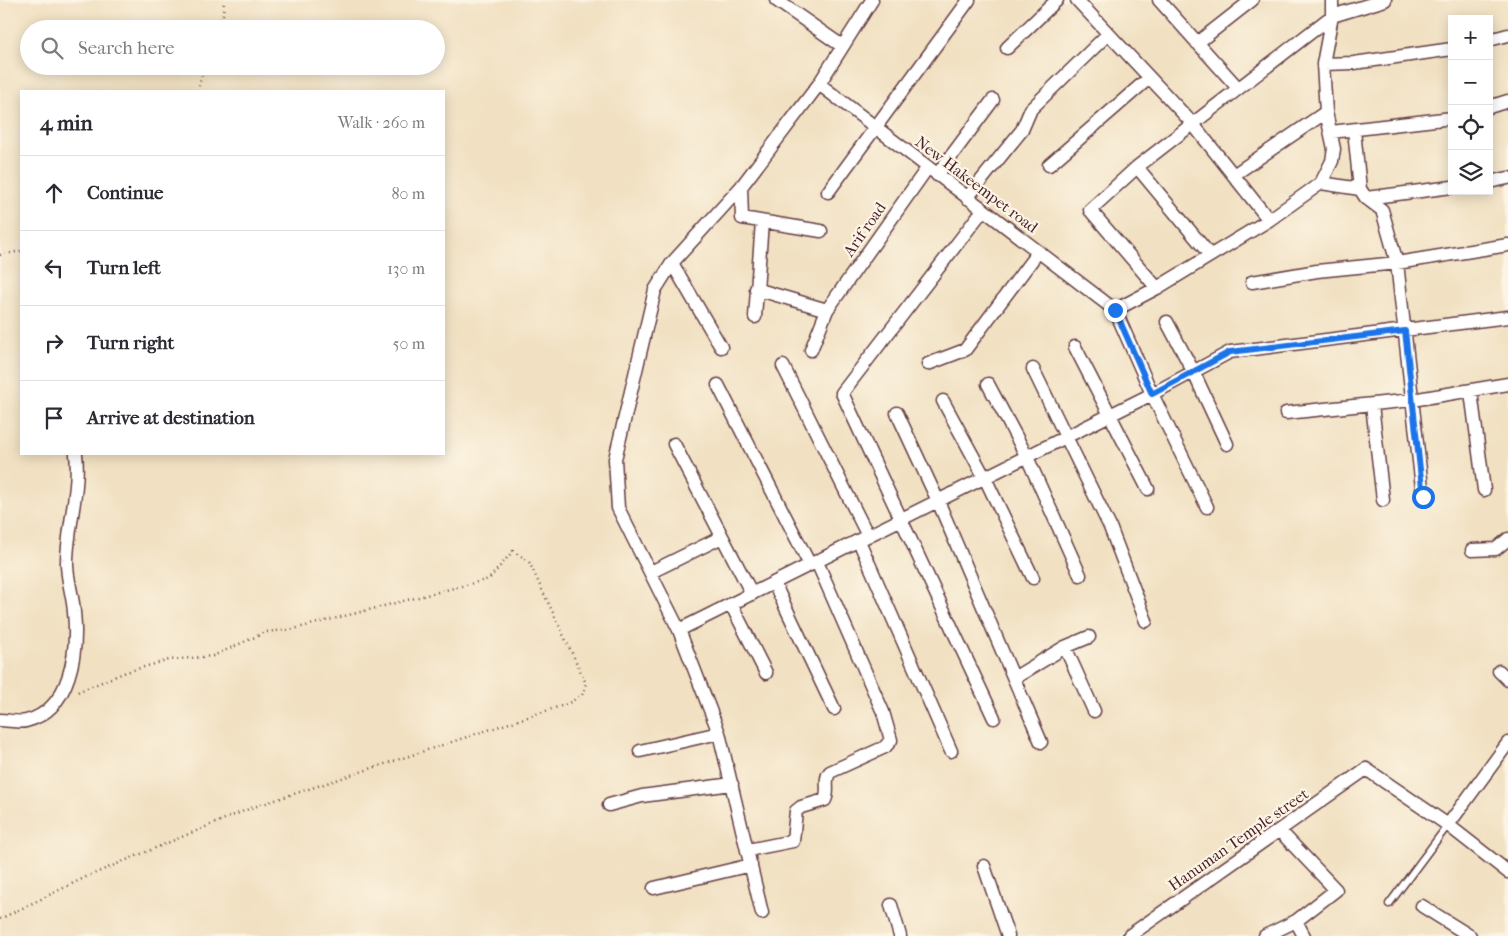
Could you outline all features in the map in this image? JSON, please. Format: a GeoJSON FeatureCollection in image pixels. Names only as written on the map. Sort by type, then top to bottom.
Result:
{"type":"FeatureCollection","features":[{"type":"Feature","properties":{"kind":"street"},"geometry":{"type":"LineString","coordinates":[[776,0],[842,46]]}},
{"type":"Feature","properties":{"kind":"street"},"geometry":{"type":"LineString","coordinates":[[762,913],[719,733],[679,630],[618,508],[615,459],[655,290],[672,263],[741,187],[819,84],[872,0]]}},
{"type":"Feature","properties":{"kind":"street"},"geometry":{"type":"LineString","coordinates":[[828,192],[969,0]]}},
{"type":"Feature","properties":{"kind":"street"},"geometry":{"type":"LineString","coordinates":[[1007,48],[1057,0]]}},
{"type":"Feature","properties":{"kind":"street"},"geometry":{"type":"LineString","coordinates":[[1076,0],[1192,123],[1235,174],[1269,220]]}},
{"type":"Feature","properties":{"kind":"street"},"geometry":{"type":"LineString","coordinates":[[1159,0],[1238,88]]}},
{"type":"Feature","properties":{"kind":"street"},"geometry":{"type":"LineString","coordinates":[[1197,43],[1252,0]]}},
{"type":"Feature","properties":{"kind":"street"},"geometry":{"type":"LineString","coordinates":[[1332,0],[1337,14],[1327,63],[1326,112],[1343,131],[1358,191],[1382,210],[1397,263],[1423,497]]}},
{"type":"Feature","properties":{"kind":"street"},"geometry":{"type":"LineString","coordinates":[[1157,288],[1090,210],[1137,167],[1192,123],[1337,14],[1385,0]]}},
{"type":"Feature","properties":{"kind":"street"},"geometry":{"type":"LineString","coordinates":[[967,198],[1022,130],[1031,109],[1107,34]]}},
{"type":"Feature","properties":{"kind":"street"},"geometry":{"type":"LineString","coordinates":[[1493,39],[1508,35]]}},
{"type":"Feature","properties":{"kind":"street"},"geometry":{"type":"LineString","coordinates":[[1327,63],[1354,63],[1448,50]]}},
{"type":"Feature","properties":{"kind":"street"},"geometry":{"type":"LineString","coordinates":[[1049,166],[1149,78]]}},
{"type":"Feature","properties":{"kind":"street","name":"New Hakeempet road"},"geometry":{"type":"LineString","coordinates":[[819,84],[1038,252],[1118,318]]}},
{"type":"Feature","properties":{"kind":"street","name":"Arif road"},"geometry":{"type":"LineString","coordinates":[[811,350],[827,310],[932,171],[993,100]]}},
{"type":"Feature","properties":{"kind":"street"},"geometry":{"type":"LineString","coordinates":[[1493,106],[1508,101]]}},
{"type":"Feature","properties":{"kind":"street"},"geometry":{"type":"LineString","coordinates":[[1235,174],[1326,112]]}},
{"type":"Feature","properties":{"kind":"street"},"geometry":{"type":"LineString","coordinates":[[1343,131],[1448,118]]}},
{"type":"Feature","properties":{"kind":"street"},"geometry":{"type":"LineString","coordinates":[[1328,184],[1334,149],[1343,131]]}},
{"type":"Feature","properties":{"kind":"street"},"geometry":{"type":"LineString","coordinates":[[1137,167],[1210,256]]}},
{"type":"Feature","properties":{"kind":"street"},"geometry":{"type":"LineString","coordinates":[[1493,181],[1508,178]]}},
{"type":"Feature","properties":{"kind":"street"},"geometry":{"type":"LineString","coordinates":[[1207,507],[1152,394],[1118,318],[1157,288],[1328,184],[1358,191],[1448,187]]}},
{"type":"Feature","properties":{"kind":"street"},"geometry":{"type":"LineString","coordinates":[[741,187],[742,218],[822,231]]}},
{"type":"Feature","properties":{"kind":"street"},"geometry":{"type":"LineString","coordinates":[[983,210],[842,393],[994,718]]}},
{"type":"Feature","properties":{"kind":"street"},"geometry":{"type":"LineString","coordinates":[[754,317],[762,222]]}},
{"type":"Feature","properties":{"kind":"street"},"geometry":{"type":"LineString","coordinates":[[1252,282],[1317,271],[1397,263],[1508,244]]}},
{"type":"Feature","properties":{"kind":"street"},"geometry":{"type":"LineString","coordinates":[[928,364],[965,350],[1038,252]]}},
{"type":"Feature","properties":{"kind":"street"},"geometry":{"type":"LineString","coordinates":[[672,263],[720,347]]}},
{"type":"Feature","properties":{"kind":"street"},"geometry":{"type":"LineString","coordinates":[[756,289],[827,310]]}},
{"type":"Feature","properties":{"kind":"street"},"geometry":{"type":"LineString","coordinates":[[679,630],[1109,416],[1230,352],[1508,317]]}},
{"type":"Feature","properties":{"kind":"street"},"geometry":{"type":"LineString","coordinates":[[1168,322],[1227,444]]}},
{"type":"Feature","properties":{"kind":"street"},"geometry":{"type":"LineString","coordinates":[[1075,347],[1148,489]]}},
{"type":"Feature","properties":{"kind":"street"},"geometry":{"type":"LineString","coordinates":[[783,366],[863,538],[952,751]]}},
{"type":"Feature","properties":{"kind":"street"},"geometry":{"type":"LineString","coordinates":[[1033,368],[1110,527],[1146,621]]}},
{"type":"Feature","properties":{"kind":"street"},"geometry":{"type":"LineString","coordinates":[[988,384],[1027,457],[1080,575]]}},
{"type":"Feature","properties":{"kind":"street"},"geometry":{"type":"LineString","coordinates":[[1286,413],[1412,400],[1471,392],[1508,384]]}},
{"type":"Feature","properties":{"kind":"street"},"geometry":{"type":"LineString","coordinates":[[718,385],[813,563],[883,712],[891,740],[885,747],[830,772],[826,779],[827,791],[825,800],[801,806],[796,811],[793,841],[748,850]]}},
{"type":"Feature","properties":{"kind":"street"},"geometry":{"type":"LineString","coordinates":[[1471,392],[1484,490]]}},
{"type":"Feature","properties":{"kind":"street"},"geometry":{"type":"LineString","coordinates":[[943,401],[985,478],[1033,578]]}},
{"type":"Feature","properties":{"kind":"street"},"geometry":{"type":"LineString","coordinates":[[1372,405],[1383,500]]}},
{"type":"Feature","properties":{"kind":"street"},"geometry":{"type":"LineString","coordinates":[[897,413],[938,501],[1041,742]]}},
{"type":"Feature","properties":{"kind":"street"},"geometry":{"type":"LineString","coordinates":[[674,444],[752,594]]}},
{"type":"Feature","properties":{"kind":"street"},"geometry":{"type":"LineString","coordinates":[[0,720],[25,722],[46,713],[60,699],[69,675],[76,639],[66,562],[68,533],[77,474],[76,455]]}},
{"type":"Feature","properties":{"kind":"street"},"geometry":{"type":"LineString","coordinates":[[651,572],[722,537]]}},
{"type":"Feature","properties":{"kind":"street"},"geometry":{"type":"LineString","coordinates":[[1472,550],[1496,550],[1508,539]]}},
{"type":"Feature","properties":{"kind":"street"},"geometry":{"type":"LineString","coordinates":[[774,583],[834,708]]}},
{"type":"Feature","properties":{"kind":"street"},"geometry":{"type":"LineString","coordinates":[[731,604],[766,673]]}},
{"type":"Feature","properties":{"kind":"street"},"geometry":{"type":"LineString","coordinates":[[1014,678],[1065,647],[1089,637]]}},
{"type":"Feature","properties":{"kind":"street"},"geometry":{"type":"LineString","coordinates":[[1065,647],[1094,711]]}},
{"type":"Feature","properties":{"kind":"street"},"geometry":{"type":"LineString","coordinates":[[1499,670],[1508,680]]}},
{"type":"Feature","properties":{"kind":"street"},"geometry":{"type":"LineString","coordinates":[[640,751],[719,733]]}},
{"type":"Feature","properties":{"kind":"street"},"geometry":{"type":"LineString","coordinates":[[1508,743],[1448,825],[1508,872]]}},
{"type":"Feature","properties":{"kind":"street","name":"Hanuman Temple street"},"geometry":{"type":"LineString","coordinates":[[1128,936],[1366,769],[1448,825]]}},
{"type":"Feature","properties":{"kind":"street"},"geometry":{"type":"LineString","coordinates":[[609,805],[642,796],[732,784]]}},
{"type":"Feature","properties":{"kind":"street"},"geometry":{"type":"LineString","coordinates":[[1266,936],[1296,921],[1336,890],[1279,830]]}},
{"type":"Feature","properties":{"kind":"street"},"geometry":{"type":"LineString","coordinates":[[654,888],[751,865]]}},
{"type":"Feature","properties":{"kind":"street"},"geometry":{"type":"LineString","coordinates":[[984,866],[1008,936]]}},
{"type":"Feature","properties":{"kind":"street"},"geometry":{"type":"LineString","coordinates":[[891,905],[900,936]]}},
{"type":"Feature","properties":{"kind":"street"},"geometry":{"type":"LineString","coordinates":[[1422,906],[1470,936]]}},
{"type":"Feature","properties":{"kind":"street"},"geometry":{"type":"LineString","coordinates":[[1296,921],[1304,936]]}},
{"type":"Feature","properties":{"kind":"lane"},"geometry":{"type":"LineString","coordinates":[[1389,904],[1448,825]]}},
{"type":"Feature","properties":{"kind":"path"},"geometry":{"type":"LineString","coordinates":[[221,20],[224,0]]}},
{"type":"Feature","properties":{"kind":"path"},"geometry":{"type":"LineString","coordinates":[[198,90],[202,75]]}},
{"type":"Feature","properties":{"kind":"path"},"geometry":{"type":"LineString","coordinates":[[0,255],[20,251]]}},
{"type":"Feature","properties":{"kind":"path"},"geometry":{"type":"LineString","coordinates":[[0,919],[86,877],[251,808],[567,704],[582,695],[586,682],[529,562],[513,551],[490,579],[294,629],[266,632],[213,656],[169,660],[126,672],[60,699]]}},
{"type":"Feature","properties":{"kind":"route"},"geometry":{"type":"LineString","coordinates":[[1115,310],[1152,394],[1230,352],[1405,331],[1423,497]]}}]}
